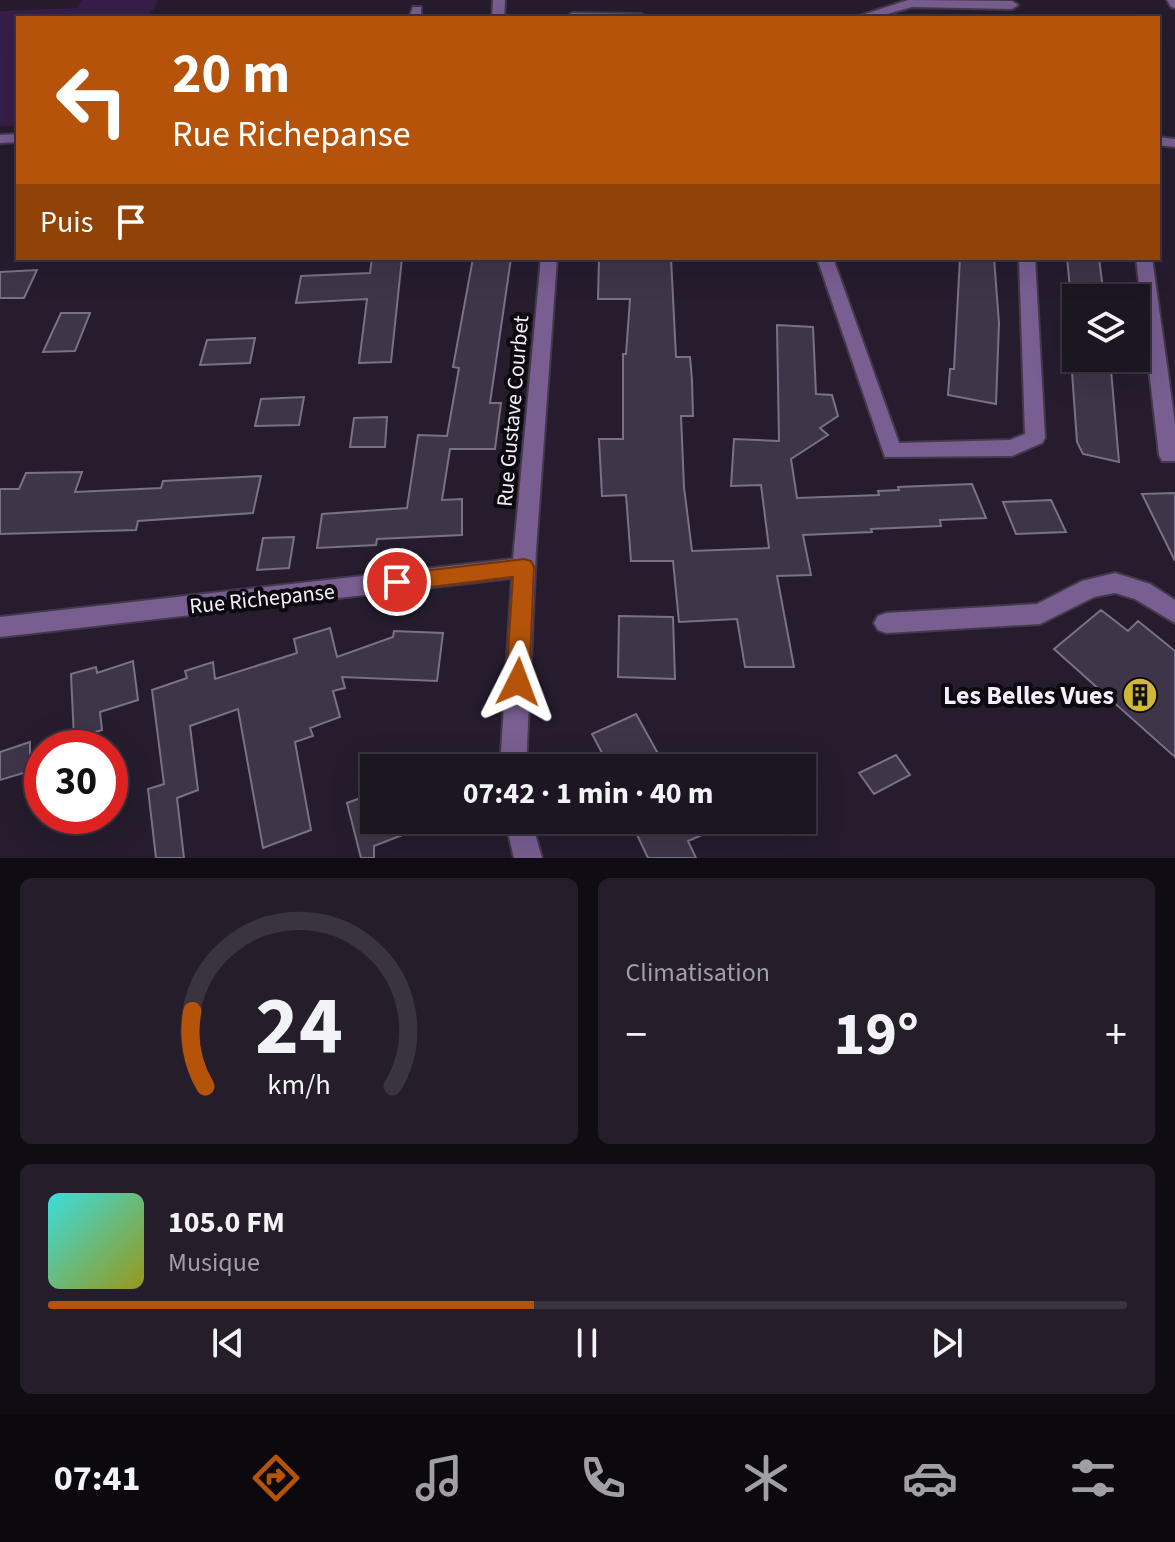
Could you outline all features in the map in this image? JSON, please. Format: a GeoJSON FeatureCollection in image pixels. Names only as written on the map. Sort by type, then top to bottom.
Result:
{"type":"FeatureCollection","features":[{"type":"Feature","properties":{"kind":"street"},"geometry":{"type":"LineString","coordinates":[[866,16],[911,3],[1013,8]]}},
{"type":"Feature","properties":{"kind":"street","name":"Rue Gustave Courbet"},"geometry":{"type":"LineString","coordinates":[[514,754],[524,567],[549,260]]}},
{"type":"Feature","properties":{"kind":"street"},"geometry":{"type":"LineString","coordinates":[[826,260],[892,451],[1012,448],[1035,438],[1027,260]]}},
{"type":"Feature","properties":{"kind":"street"},"geometry":{"type":"LineString","coordinates":[[1144,260],[1169,455]]}},
{"type":"Feature","properties":{"kind":"street","name":"Rue Richepanse"},"geometry":{"type":"LineString","coordinates":[[0,627],[524,567]]}},
{"type":"Feature","properties":{"kind":"street"},"geometry":{"type":"LineString","coordinates":[[886,623],[1040,614],[1090,588],[1115,583],[1142,591],[1175,613]]}},
{"type":"Feature","properties":{"kind":"street"},"geometry":{"type":"LineString","coordinates":[[521,834],[525,856]]}},
{"type":"Feature","properties":{"kind":"shaded area"},"geometry":{"type":"Polygon","coordinates":[[[82,0],[158,0],[149,16],[16,16],[16,126],[0,126],[0,11],[76,8],[82,0]]]}},
{"type":"Feature","properties":{"kind":"building"},"geometry":{"type":"Polygon","coordinates":[[[372,260],[402,260],[391,362],[359,363],[367,299],[296,303],[301,276],[370,273],[372,260]]]}},
{"type":"Feature","properties":{"kind":"building"},"geometry":{"type":"Polygon","coordinates":[[[473,260],[511,260],[490,403],[501,403],[495,449],[450,449],[442,500],[462,499],[462,535],[377,539],[376,545],[317,548],[322,514],[407,508],[418,435],[447,436],[459,368],[453,367],[473,260]]]}},
{"type":"Feature","properties":{"kind":"building"},"geometry":{"type":"Polygon","coordinates":[[[599,260],[671,260],[676,357],[690,357],[692,380],[693,416],[681,416],[684,487],[692,551],[769,548],[761,485],[731,486],[734,439],[779,441],[777,325],[813,327],[816,394],[832,395],[838,416],[820,428],[828,435],[791,459],[797,498],[879,495],[878,491],[899,490],[898,487],[972,484],[986,518],[940,520],[941,526],[803,535],[811,575],[777,576],[794,667],[745,667],[737,619],[679,622],[673,561],[631,561],[626,495],[602,496],[599,439],[623,439],[623,354],[626,354],[630,299],[598,299],[599,260]]]}},
{"type":"Feature","properties":{"kind":"building"},"geometry":{"type":"Polygon","coordinates":[[[960,260],[994,260],[999,323],[996,404],[948,395],[950,369],[954,369],[960,260]]]}},
{"type":"Feature","properties":{"kind":"building"},"geometry":{"type":"Polygon","coordinates":[[[1067,260],[1099,260],[1102,284],[1070,284],[1067,260]]]}},
{"type":"Feature","properties":{"kind":"building"},"geometry":{"type":"Polygon","coordinates":[[[37,270],[24,298],[0,298],[0,272],[37,270]]]}},
{"type":"Feature","properties":{"kind":"building"},"geometry":{"type":"Polygon","coordinates":[[[61,313],[90,313],[75,351],[43,352],[61,313]]]}},
{"type":"Feature","properties":{"kind":"building"},"geometry":{"type":"Polygon","coordinates":[[[255,338],[250,363],[200,365],[207,340],[255,338]]]}},
{"type":"Feature","properties":{"kind":"building"},"geometry":{"type":"Polygon","coordinates":[[[1072,372],[1111,372],[1119,462],[1083,454],[1077,442],[1072,372]]]}},
{"type":"Feature","properties":{"kind":"building"},"geometry":{"type":"Polygon","coordinates":[[[304,397],[299,425],[255,426],[261,399],[304,397]]]}},
{"type":"Feature","properties":{"kind":"building"},"geometry":{"type":"Polygon","coordinates":[[[387,417],[385,447],[350,447],[354,418],[387,417]]]}},
{"type":"Feature","properties":{"kind":"building"},"geometry":{"type":"Polygon","coordinates":[[[82,472],[75,492],[161,488],[163,481],[261,476],[253,513],[138,521],[136,530],[0,534],[0,489],[19,489],[26,473],[82,472]]]}},
{"type":"Feature","properties":{"kind":"building"},"geometry":{"type":"Polygon","coordinates":[[[1175,493],[1175,561],[1142,494],[1175,493]]]}},
{"type":"Feature","properties":{"kind":"building"},"geometry":{"type":"Polygon","coordinates":[[[1051,500],[1066,532],[1016,534],[1003,502],[1051,500]]]}},
{"type":"Feature","properties":{"kind":"building"},"geometry":{"type":"Polygon","coordinates":[[[294,537],[289,568],[257,570],[263,538],[294,537]]]}},
{"type":"Feature","properties":{"kind":"building","name":"Les Belles Vues"},"geometry":{"type":"Polygon","coordinates":[[[1101,610],[1128,631],[1138,621],[1175,651],[1175,757],[1054,649],[1101,610]]]}},
{"type":"Feature","properties":{"kind":"building"},"geometry":{"type":"Polygon","coordinates":[[[619,616],[673,617],[675,679],[618,677],[619,616]]]}},
{"type":"Feature","properties":{"kind":"building"},"geometry":{"type":"Polygon","coordinates":[[[330,628],[337,657],[393,637],[394,631],[443,633],[437,681],[342,677],[345,688],[333,691],[340,717],[310,728],[313,736],[295,742],[311,830],[263,848],[238,709],[190,726],[198,790],[177,798],[184,858],[156,858],[148,789],[164,784],[152,690],[187,678],[185,671],[213,662],[215,679],[297,653],[294,639],[330,628]]]}},
{"type":"Feature","properties":{"kind":"building"},"geometry":{"type":"Polygon","coordinates":[[[133,661],[138,700],[100,712],[102,730],[74,730],[71,674],[96,667],[97,673],[133,661]]]}},
{"type":"Feature","properties":{"kind":"building"},"geometry":{"type":"Polygon","coordinates":[[[636,714],[658,754],[603,754],[592,734],[636,714]]]}},
{"type":"Feature","properties":{"kind":"building"},"geometry":{"type":"Polygon","coordinates":[[[24,744],[24,773],[0,780],[0,752],[24,744]]]}},
{"type":"Feature","properties":{"kind":"building"},"geometry":{"type":"Polygon","coordinates":[[[896,755],[910,775],[874,794],[859,773],[896,755]]]}},
{"type":"Feature","properties":{"kind":"building"},"geometry":{"type":"Polygon","coordinates":[[[360,798],[360,834],[405,834],[374,846],[374,858],[361,858],[347,803],[360,798]]]}},
{"type":"Feature","properties":{"kind":"building"},"geometry":{"type":"Polygon","coordinates":[[[637,834],[704,834],[688,841],[696,858],[648,858],[637,834]]]}},
{"type":"Feature","properties":{"kind":"place","name":"Les Belles Vues"},"geometry":{"type":"Point","coordinates":[1140,695]}},
{"type":"Feature","properties":{"kind":"route"},"geometry":{"type":"LineString","coordinates":[[397,582],[524,567],[518,682]]}}]}
